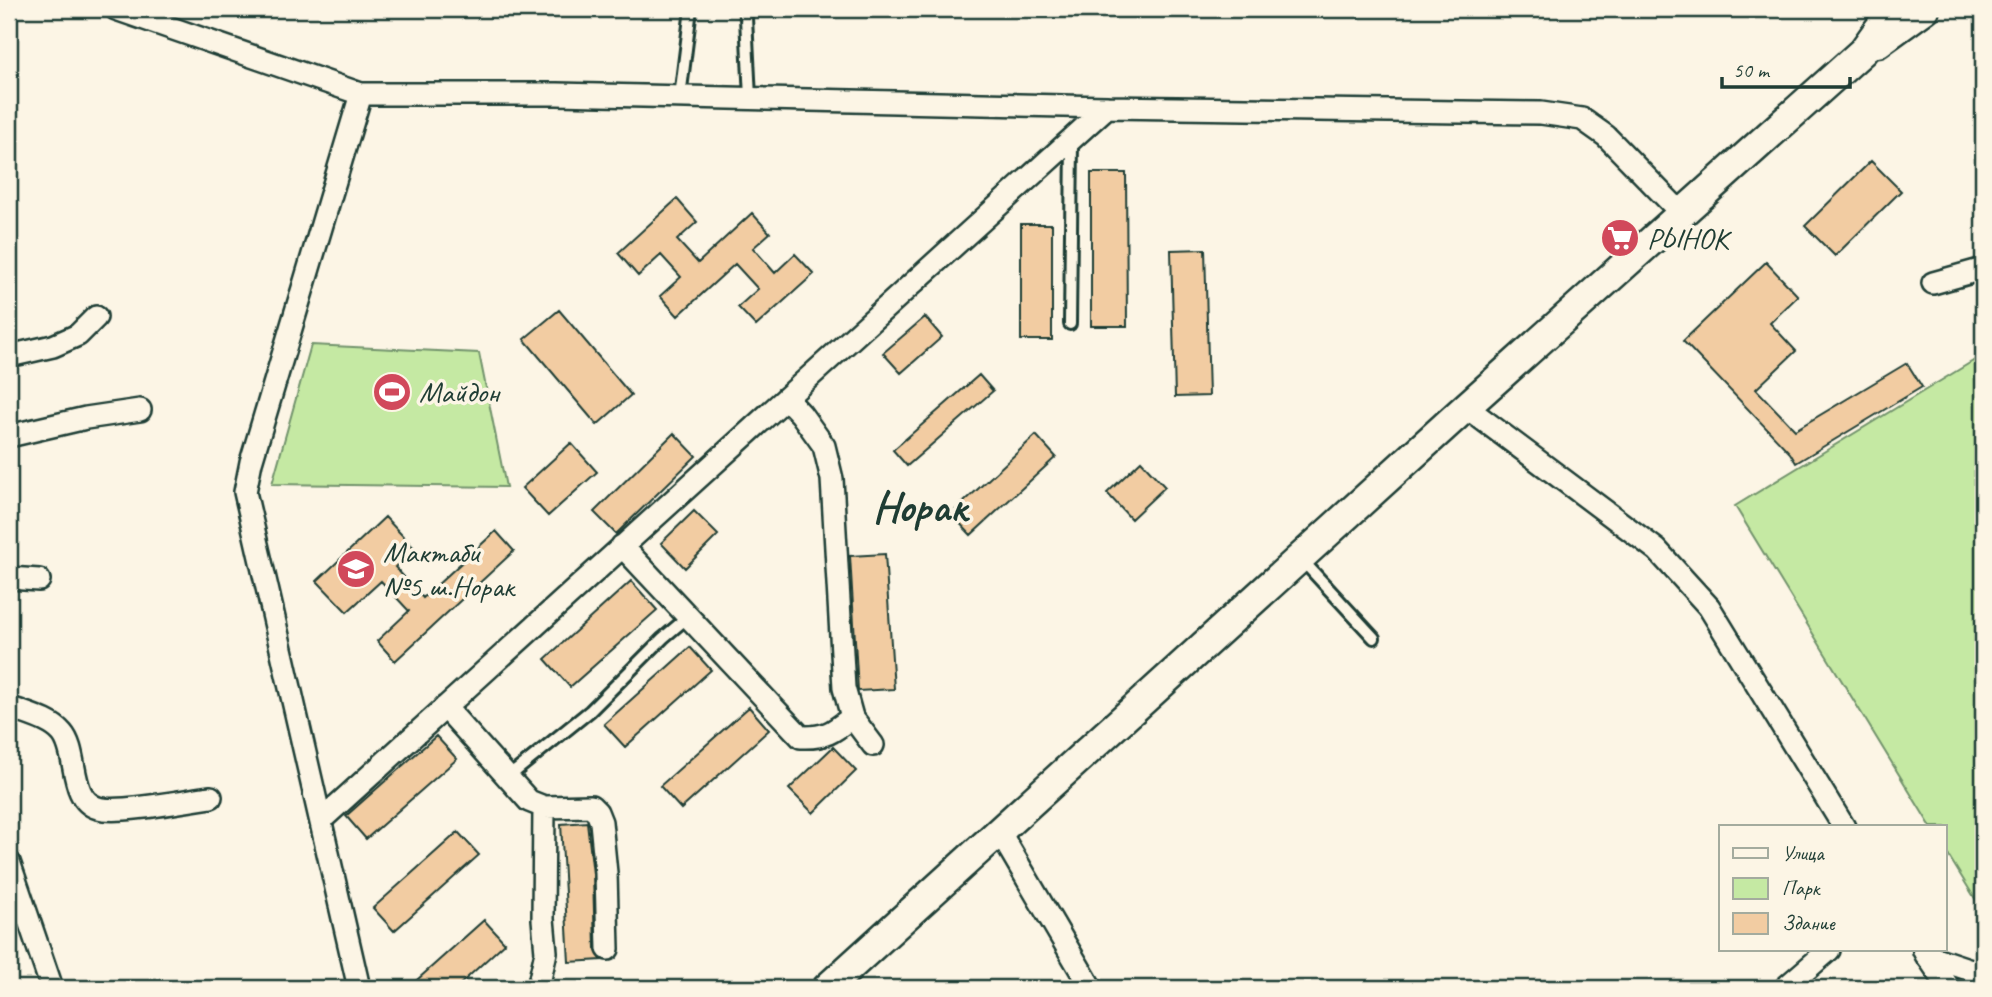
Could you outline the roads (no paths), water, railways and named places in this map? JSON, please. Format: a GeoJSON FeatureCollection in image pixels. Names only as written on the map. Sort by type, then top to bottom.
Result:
{"type":"FeatureCollection","features":[{"type":"Feature","properties":{"kind":"main road"},"geometry":{"type":"LineString","coordinates":[[1863,51],[1893,9]]}},
{"type":"Feature","properties":{"kind":"main road"},"geometry":{"type":"LineString","coordinates":[[827,988],[1466,407],[1863,51],[1925,9]]}},
{"type":"Feature","properties":{"kind":"street"},"geometry":{"type":"LineString","coordinates":[[116,9],[361,94],[750,98],[1107,107],[1541,113],[1582,119],[1606,136],[1683,215]]}},
{"type":"Feature","properties":{"kind":"street"},"geometry":{"type":"LineString","coordinates":[[359,988],[245,492],[251,462],[361,94]]}},
{"type":"Feature","properties":{"kind":"street"},"geometry":{"type":"LineString","coordinates":[[321,820],[1107,107]]}},
{"type":"Feature","properties":{"kind":"street"},"geometry":{"type":"LineString","coordinates":[[1933,283],[1983,269]]}},
{"type":"Feature","properties":{"kind":"street"},"geometry":{"type":"LineString","coordinates":[[9,356],[53,345],[78,335],[96,317]]}},
{"type":"Feature","properties":{"kind":"street"},"geometry":{"type":"LineString","coordinates":[[786,398],[824,446],[832,479],[844,688],[852,717],[873,745]]}},
{"type":"Feature","properties":{"kind":"street"},"geometry":{"type":"LineString","coordinates":[[1466,407],[1657,550],[1709,607],[1843,825]]}},
{"type":"Feature","properties":{"kind":"street"},"geometry":{"type":"LineString","coordinates":[[9,436],[86,418],[140,410]]}},
{"type":"Feature","properties":{"kind":"street"},"geometry":{"type":"LineString","coordinates":[[622,546],[801,737],[820,737],[834,731],[852,717]]}},
{"type":"Feature","properties":{"kind":"street"},"geometry":{"type":"LineString","coordinates":[[9,578],[39,580]]}},
{"type":"Feature","properties":{"kind":"street"},"geometry":{"type":"LineString","coordinates":[[9,707],[54,725],[64,735],[82,792],[86,800],[97,808],[118,809],[211,797]]}},
{"type":"Feature","properties":{"kind":"street"},"geometry":{"type":"LineString","coordinates":[[445,707],[529,801],[544,807],[591,806],[597,811],[601,822],[606,873],[608,949]]}},
{"type":"Feature","properties":{"kind":"street"},"geometry":{"type":"LineString","coordinates":[[538,988],[546,952],[543,919],[544,807]]}},
{"type":"Feature","properties":{"kind":"street"},"geometry":{"type":"LineString","coordinates":[[999,831],[1091,988]]}},
{"type":"Feature","properties":{"kind":"street"},"geometry":{"type":"LineString","coordinates":[[10,868],[52,988]]}},
{"type":"Feature","properties":{"kind":"street"},"geometry":{"type":"LineString","coordinates":[[1785,988],[1828,951]]}},
{"type":"Feature","properties":{"kind":"street"},"geometry":{"type":"LineString","coordinates":[[1925,952],[1983,974]]}},
{"type":"Feature","properties":{"kind":"street"},"geometry":{"type":"LineString","coordinates":[[1925,952],[1949,988]]}},
{"type":"Feature","properties":{"kind":"lane"},"geometry":{"type":"LineString","coordinates":[[680,97],[691,9]]}},
{"type":"Feature","properties":{"kind":"lane"},"geometry":{"type":"LineString","coordinates":[[743,9],[746,18],[750,98]]}},
{"type":"Feature","properties":{"kind":"lane"},"geometry":{"type":"LineString","coordinates":[[1070,324],[1072,139]]}},
{"type":"Feature","properties":{"kind":"lane"},"geometry":{"type":"LineString","coordinates":[[1300,558],[1374,638]]}},
{"type":"Feature","properties":{"kind":"lane"},"geometry":{"type":"LineString","coordinates":[[508,778],[590,711],[663,638],[689,616]]}},
{"type":"Feature","properties":{"kind":"place","name":"РЫНОК"},"geometry":{"type":"Point","coordinates":[1620,238]}},
{"type":"Feature","properties":{"kind":"place","name":"Майдон"},"geometry":{"type":"Point","coordinates":[392,392]}},
{"type":"Feature","properties":{"kind":"place","name":"Мактаби №5 ш.Норак"},"geometry":{"type":"Point","coordinates":[356,569]}},
{"type":"Feature","properties":{"kind":"district","name":"Норак"},"geometry":{"type":"Point","coordinates":[920,506]}}]}
